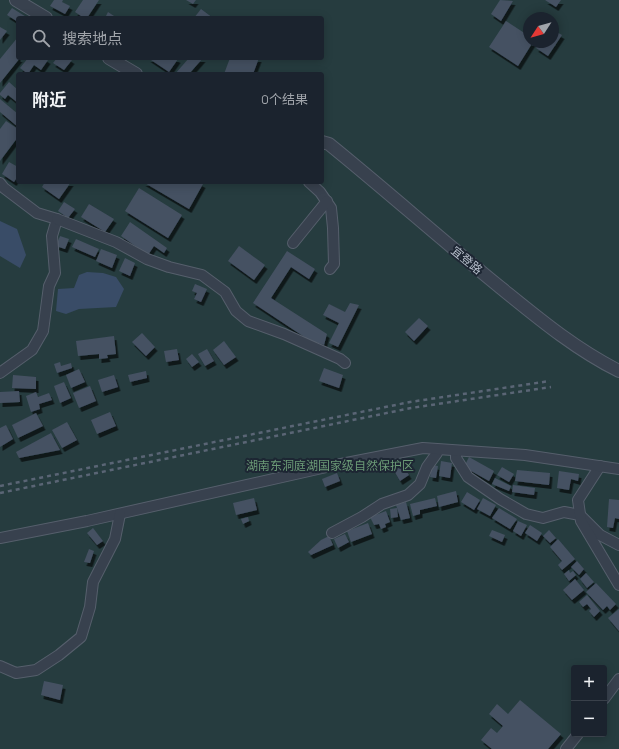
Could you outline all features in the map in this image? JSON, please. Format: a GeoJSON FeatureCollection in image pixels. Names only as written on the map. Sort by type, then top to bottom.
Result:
{"type":"FeatureCollection","features":[{"type":"Feature","properties":{"kind":"street"},"geometry":{"type":"LineString","coordinates":[[16,0],[43,16]]}},
{"type":"Feature","properties":{"kind":"street"},"geometry":{"type":"LineString","coordinates":[[112,60],[133,72]]}},
{"type":"Feature","properties":{"kind":"street","name":"宜登路"},"geometry":{"type":"LineString","coordinates":[[324,143],[329,144],[384,189],[462,257],[547,326],[581,350],[619,371]]}},
{"type":"Feature","properties":{"kind":"street"},"geometry":{"type":"LineString","coordinates":[[0,183],[8,192],[37,213],[116,242],[146,259],[169,267],[202,275],[225,292],[236,311],[248,321],[290,337],[340,359],[345,363]]}},
{"type":"Feature","properties":{"kind":"street"},"geometry":{"type":"LineString","coordinates":[[311,184],[320,192],[331,208],[334,264],[330,269]]}},
{"type":"Feature","properties":{"kind":"street"},"geometry":{"type":"LineString","coordinates":[[293,243],[326,202]]}},
{"type":"Feature","properties":{"kind":"street"},"geometry":{"type":"LineString","coordinates":[[0,373],[32,350],[43,331],[49,286],[55,273],[52,236],[56,219]]}},
{"type":"Feature","properties":{"kind":"street"},"geometry":{"type":"LineString","coordinates":[[0,538],[120,514],[339,464],[423,448],[525,455],[619,469]]}},
{"type":"Feature","properties":{"kind":"street"},"geometry":{"type":"LineString","coordinates":[[456,451],[456,458],[468,477],[500,499],[526,514],[543,518],[564,512],[580,515],[600,535],[619,545]]}},
{"type":"Feature","properties":{"kind":"street"},"geometry":{"type":"LineString","coordinates":[[332,533],[362,517],[382,504],[408,495],[420,484],[427,467],[437,453]]}},
{"type":"Feature","properties":{"kind":"street"},"geometry":{"type":"LineString","coordinates":[[600,466],[578,500],[580,515],[581,521],[619,585]]}},
{"type":"Feature","properties":{"kind":"street"},"geometry":{"type":"LineString","coordinates":[[0,666],[16,673],[36,670],[59,655],[81,637],[90,608],[93,582],[115,539],[120,514]]}},
{"type":"Feature","properties":{"kind":"street"},"geometry":{"type":"LineString","coordinates":[[607,695],[619,679]]}},
{"type":"Feature","properties":{"kind":"street"},"geometry":{"type":"LineString","coordinates":[[566,749],[576,737]]}},
{"type":"Feature","properties":{"kind":"green space","name":"湖南东洞庭湖国家级自然保护区"},"geometry":{"type":"Polygon","coordinates":[[[0,0],[619,0],[619,749],[0,749],[0,0]]]}},
{"type":"Feature","properties":{"kind":"water"},"geometry":{"type":"Polygon","coordinates":[[[0,221],[17,229],[26,255],[20,268],[0,256],[0,221]]]}},
{"type":"Feature","properties":{"kind":"water"},"geometry":{"type":"Polygon","coordinates":[[[87,272],[103,273],[116,277],[124,289],[116,307],[79,309],[66,314],[56,311],[58,289],[74,288],[79,275],[87,272]]]}},
{"type":"Feature","properties":{"kind":"building"},"geometry":{"type":"Polygon","coordinates":[[[54,0],[63,0],[62,2],[70,6],[65,14],[50,6],[54,0]]]}},
{"type":"Feature","properties":{"kind":"building"},"geometry":{"type":"Polygon","coordinates":[[[83,0],[99,0],[88,16],[81,16],[75,12],[83,0]]]}},
{"type":"Feature","properties":{"kind":"building"},"geometry":{"type":"Polygon","coordinates":[[[186,0],[196,0],[193,4],[186,0]]]}},
{"type":"Feature","properties":{"kind":"building"},"geometry":{"type":"Polygon","coordinates":[[[500,0],[513,1],[501,21],[491,14],[500,0]]]}},
{"type":"Feature","properties":{"kind":"building"},"geometry":{"type":"Polygon","coordinates":[[[545,0],[561,0],[556,7],[545,0]]]}},
{"type":"Feature","properties":{"kind":"building"},"geometry":{"type":"Polygon","coordinates":[[[12,8],[25,16],[16,16],[16,21],[7,15],[12,8]]]}},
{"type":"Feature","properties":{"kind":"building"},"geometry":{"type":"Polygon","coordinates":[[[201,9],[210,16],[196,16],[201,9]]]}},
{"type":"Feature","properties":{"kind":"building"},"geometry":{"type":"Polygon","coordinates":[[[108,12],[114,16],[106,16],[108,12]]]}},
{"type":"Feature","properties":{"kind":"building"},"geometry":{"type":"Polygon","coordinates":[[[506,21],[523,32],[523,48],[529,48],[518,66],[489,47],[506,21]]]}},
{"type":"Feature","properties":{"kind":"building"},"geometry":{"type":"Polygon","coordinates":[[[0,27],[7,31],[0,40],[0,27]]]}},
{"type":"Feature","properties":{"kind":"building"},"geometry":{"type":"Polygon","coordinates":[[[16,39],[16,60],[18,60],[0,83],[0,59],[16,39]]]}},
{"type":"Feature","properties":{"kind":"building"},"geometry":{"type":"Polygon","coordinates":[[[536,48],[553,48],[548,56],[536,48]]]}},
{"type":"Feature","properties":{"kind":"building"},"geometry":{"type":"Polygon","coordinates":[[[26,60],[48,60],[41,70],[34,65],[29,72],[25,72],[20,68],[26,60]]]}},
{"type":"Feature","properties":{"kind":"building"},"geometry":{"type":"Polygon","coordinates":[[[55,60],[72,60],[64,70],[53,63],[55,60]]]}},
{"type":"Feature","properties":{"kind":"building"},"geometry":{"type":"Polygon","coordinates":[[[151,60],[177,60],[169,72],[151,60]]]}},
{"type":"Feature","properties":{"kind":"building"},"geometry":{"type":"Polygon","coordinates":[[[187,60],[201,60],[191,72],[177,72],[187,60]]]}},
{"type":"Feature","properties":{"kind":"building"},"geometry":{"type":"Polygon","coordinates":[[[229,60],[258,60],[254,72],[225,72],[229,60]]]}},
{"type":"Feature","properties":{"kind":"building"},"geometry":{"type":"Polygon","coordinates":[[[9,82],[16,88],[16,101],[8,95],[5,99],[0,95],[9,82]]]}},
{"type":"Feature","properties":{"kind":"building"},"geometry":{"type":"Polygon","coordinates":[[[0,99],[16,112],[16,125],[0,112],[0,99]]]}},
{"type":"Feature","properties":{"kind":"building"},"geometry":{"type":"Polygon","coordinates":[[[6,121],[16,128],[16,140],[0,161],[0,129],[6,121]]]}},
{"type":"Feature","properties":{"kind":"building"},"geometry":{"type":"Polygon","coordinates":[[[9,162],[16,166],[16,179],[14,182],[2,174],[9,162]]]}},
{"type":"Feature","properties":{"kind":"building"},"geometry":{"type":"Polygon","coordinates":[[[44,184],[70,184],[59,199],[42,187],[44,184]]]}},
{"type":"Feature","properties":{"kind":"building"},"geometry":{"type":"Polygon","coordinates":[[[146,184],[203,184],[189,209],[146,184]]]}},
{"type":"Feature","properties":{"kind":"building"},"geometry":{"type":"Polygon","coordinates":[[[139,188],[182,215],[168,238],[125,211],[139,188]]]}},
{"type":"Feature","properties":{"kind":"building"},"geometry":{"type":"Polygon","coordinates":[[[64,202],[75,209],[68,218],[58,211],[64,202]]]}},
{"type":"Feature","properties":{"kind":"building"},"geometry":{"type":"Polygon","coordinates":[[[89,204],[114,219],[105,232],[81,217],[89,204]]]}},
{"type":"Feature","properties":{"kind":"building"},"geometry":{"type":"Polygon","coordinates":[[[130,222],[167,248],[164,253],[154,246],[148,255],[121,236],[130,222]]]}},
{"type":"Feature","properties":{"kind":"building"},"geometry":{"type":"Polygon","coordinates":[[[60,236],[69,239],[65,249],[56,246],[60,236]]]}},
{"type":"Feature","properties":{"kind":"building"},"geometry":{"type":"Polygon","coordinates":[[[76,239],[99,249],[95,257],[72,247],[76,239]]]}},
{"type":"Feature","properties":{"kind":"building"},"geometry":{"type":"Polygon","coordinates":[[[239,246],[265,265],[254,280],[228,261],[239,246]]]}},
{"type":"Feature","properties":{"kind":"building"},"geometry":{"type":"Polygon","coordinates":[[[101,249],[117,255],[112,268],[96,261],[101,249]]]}},
{"type":"Feature","properties":{"kind":"building"},"geometry":{"type":"Polygon","coordinates":[[[287,251],[315,269],[309,279],[291,267],[271,298],[327,334],[324,345],[309,340],[253,303],[287,251]]]}},
{"type":"Feature","properties":{"kind":"building"},"geometry":{"type":"Polygon","coordinates":[[[125,258],[135,263],[130,276],[119,271],[125,258]]]}},
{"type":"Feature","properties":{"kind":"building"},"geometry":{"type":"Polygon","coordinates":[[[195,284],[207,289],[201,302],[194,299],[197,293],[192,291],[195,284]]]}},
{"type":"Feature","properties":{"kind":"building"},"geometry":{"type":"Polygon","coordinates":[[[350,303],[359,305],[338,347],[329,343],[339,323],[323,315],[329,304],[345,312],[350,303]]]}},
{"type":"Feature","properties":{"kind":"building"},"geometry":{"type":"Polygon","coordinates":[[[419,318],[428,326],[414,341],[405,332],[419,318]]]}},
{"type":"Feature","properties":{"kind":"building"},"geometry":{"type":"Polygon","coordinates":[[[142,333],[155,347],[146,356],[132,342],[142,333]]]}},
{"type":"Feature","properties":{"kind":"building"},"geometry":{"type":"Polygon","coordinates":[[[114,336],[116,354],[107,355],[108,358],[99,359],[99,354],[78,356],[76,341],[114,336]]]}},
{"type":"Feature","properties":{"kind":"building"},"geometry":{"type":"Polygon","coordinates":[[[224,341],[236,357],[224,365],[213,350],[224,341]]]}},
{"type":"Feature","properties":{"kind":"building"},"geometry":{"type":"Polygon","coordinates":[[[177,349],[179,360],[166,362],[164,351],[177,349]]]}},
{"type":"Feature","properties":{"kind":"building"},"geometry":{"type":"Polygon","coordinates":[[[207,349],[214,361],[205,366],[198,354],[207,349]]]}},
{"type":"Feature","properties":{"kind":"building"},"geometry":{"type":"Polygon","coordinates":[[[192,354],[199,362],[192,367],[186,359],[192,354]]]}},
{"type":"Feature","properties":{"kind":"building"},"geometry":{"type":"Polygon","coordinates":[[[60,362],[61,366],[71,363],[72,368],[57,373],[54,364],[60,362]]]}},
{"type":"Feature","properties":{"kind":"building"},"geometry":{"type":"Polygon","coordinates":[[[324,368],[343,375],[339,388],[319,381],[324,368]]]}},
{"type":"Feature","properties":{"kind":"building"},"geometry":{"type":"Polygon","coordinates":[[[79,369],[85,382],[71,388],[66,375],[79,369]]]}},
{"type":"Feature","properties":{"kind":"building"},"geometry":{"type":"Polygon","coordinates":[[[146,371],[147,378],[130,382],[128,375],[146,371]]]}},
{"type":"Feature","properties":{"kind":"building"},"geometry":{"type":"Polygon","coordinates":[[[13,375],[36,377],[36,389],[12,388],[13,375]]]}},
{"type":"Feature","properties":{"kind":"building"},"geometry":{"type":"Polygon","coordinates":[[[114,375],[118,387],[102,392],[98,380],[114,375]]]}},
{"type":"Feature","properties":{"kind":"building"},"geometry":{"type":"Polygon","coordinates":[[[64,382],[71,398],[60,403],[54,386],[64,382]]]}},
{"type":"Feature","properties":{"kind":"building"},"geometry":{"type":"Polygon","coordinates":[[[90,386],[96,401],[79,408],[73,393],[90,386]]]}},
{"type":"Feature","properties":{"kind":"building"},"geometry":{"type":"Polygon","coordinates":[[[19,391],[20,402],[0,403],[0,392],[19,391]]]}},
{"type":"Feature","properties":{"kind":"building"},"geometry":{"type":"Polygon","coordinates":[[[36,392],[38,397],[49,393],[52,400],[39,404],[40,409],[31,412],[26,396],[36,392]]]}},
{"type":"Feature","properties":{"kind":"building"},"geometry":{"type":"Polygon","coordinates":[[[110,412],[116,426],[97,434],[91,420],[110,412]]]}},
{"type":"Feature","properties":{"kind":"building"},"geometry":{"type":"Polygon","coordinates":[[[36,413],[43,426],[18,438],[12,425],[36,413]]]}},
{"type":"Feature","properties":{"kind":"building"},"geometry":{"type":"Polygon","coordinates":[[[67,422],[77,440],[62,448],[52,430],[67,422]]]}},
{"type":"Feature","properties":{"kind":"building"},"geometry":{"type":"Polygon","coordinates":[[[6,425],[13,439],[0,447],[0,428],[6,425]]]}},
{"type":"Feature","properties":{"kind":"building"},"geometry":{"type":"Polygon","coordinates":[[[51,433],[60,450],[19,458],[16,452],[51,433]]]}},
{"type":"Feature","properties":{"kind":"building"},"geometry":{"type":"Polygon","coordinates":[[[398,457],[409,475],[400,481],[389,462],[398,457]]]}},
{"type":"Feature","properties":{"kind":"building"},"geometry":{"type":"Polygon","coordinates":[[[469,457],[494,471],[489,481],[464,467],[469,457]]]}},
{"type":"Feature","properties":{"kind":"building"},"geometry":{"type":"Polygon","coordinates":[[[441,461],[452,463],[450,478],[439,476],[441,461]]]}},
{"type":"Feature","properties":{"kind":"building"},"geometry":{"type":"Polygon","coordinates":[[[432,465],[438,466],[436,478],[430,477],[432,465]]]}},
{"type":"Feature","properties":{"kind":"building"},"geometry":{"type":"Polygon","coordinates":[[[502,467],[514,474],[509,482],[497,475],[502,467]]]}},
{"type":"Feature","properties":{"kind":"building"},"geometry":{"type":"Polygon","coordinates":[[[517,470],[550,473],[549,485],[515,481],[517,470]]]}},
{"type":"Feature","properties":{"kind":"building"},"geometry":{"type":"Polygon","coordinates":[[[559,471],[579,474],[578,481],[571,479],[569,490],[557,488],[559,471]]]}},
{"type":"Feature","properties":{"kind":"building"},"geometry":{"type":"Polygon","coordinates":[[[337,473],[340,481],[325,487],[322,479],[337,473]]]}},
{"type":"Feature","properties":{"kind":"building"},"geometry":{"type":"Polygon","coordinates":[[[495,478],[511,486],[509,491],[492,484],[495,478]]]}},
{"type":"Feature","properties":{"kind":"building"},"geometry":{"type":"Polygon","coordinates":[[[513,485],[535,488],[534,495],[512,492],[513,485]]]}},
{"type":"Feature","properties":{"kind":"building"},"geometry":{"type":"Polygon","coordinates":[[[456,491],[458,502],[439,507],[437,496],[456,491]]]}},
{"type":"Feature","properties":{"kind":"building"},"geometry":{"type":"Polygon","coordinates":[[[467,492],[480,500],[474,510],[461,502],[467,492]]]}},
{"type":"Feature","properties":{"kind":"building"},"geometry":{"type":"Polygon","coordinates":[[[254,498],[257,510],[236,515],[233,503],[254,498]]]}},
{"type":"Feature","properties":{"kind":"building"},"geometry":{"type":"Polygon","coordinates":[[[435,498],[437,506],[420,510],[420,514],[413,516],[410,504],[435,498]]]}},
{"type":"Feature","properties":{"kind":"building"},"geometry":{"type":"Polygon","coordinates":[[[483,498],[496,505],[490,516],[477,509],[483,498]]]}},
{"type":"Feature","properties":{"kind":"building"},"geometry":{"type":"Polygon","coordinates":[[[609,499],[619,500],[619,519],[615,518],[613,528],[607,527],[609,499]]]}},
{"type":"Feature","properties":{"kind":"building"},"geometry":{"type":"Polygon","coordinates":[[[406,502],[410,518],[401,520],[396,505],[406,502]]]}},
{"type":"Feature","properties":{"kind":"building"},"geometry":{"type":"Polygon","coordinates":[[[397,508],[398,517],[391,518],[390,509],[397,508]]]}},
{"type":"Feature","properties":{"kind":"building"},"geometry":{"type":"Polygon","coordinates":[[[499,508],[517,519],[510,529],[492,518],[499,508]]]}},
{"type":"Feature","properties":{"kind":"building"},"geometry":{"type":"Polygon","coordinates":[[[386,511],[390,522],[385,524],[386,527],[381,529],[379,524],[374,525],[370,517],[386,511]]]}},
{"type":"Feature","properties":{"kind":"building"},"geometry":{"type":"Polygon","coordinates":[[[248,517],[249,521],[243,524],[241,519],[248,517]]]}},
{"type":"Feature","properties":{"kind":"building"},"geometry":{"type":"Polygon","coordinates":[[[518,521],[527,525],[521,536],[513,531],[518,521]]]}},
{"type":"Feature","properties":{"kind":"building"},"geometry":{"type":"Polygon","coordinates":[[[368,523],[372,534],[351,542],[347,531],[368,523]]]}},
{"type":"Feature","properties":{"kind":"building"},"geometry":{"type":"Polygon","coordinates":[[[530,525],[542,533],[537,541],[525,533],[530,525]]]}},
{"type":"Feature","properties":{"kind":"building"},"geometry":{"type":"Polygon","coordinates":[[[93,528],[103,541],[97,545],[87,533],[93,528]]]}},
{"type":"Feature","properties":{"kind":"building"},"geometry":{"type":"Polygon","coordinates":[[[492,530],[505,535],[502,542],[489,536],[492,530]]]}},
{"type":"Feature","properties":{"kind":"building"},"geometry":{"type":"Polygon","coordinates":[[[549,530],[556,538],[550,543],[543,536],[549,530]]]}},
{"type":"Feature","properties":{"kind":"building"},"geometry":{"type":"Polygon","coordinates":[[[345,534],[349,542],[338,548],[334,539],[345,534]]]}},
{"type":"Feature","properties":{"kind":"building"},"geometry":{"type":"Polygon","coordinates":[[[329,536],[333,545],[311,555],[308,552],[321,540],[329,536]]]}},
{"type":"Feature","properties":{"kind":"building"},"geometry":{"type":"Polygon","coordinates":[[[558,539],[575,559],[562,570],[558,565],[562,561],[550,547],[558,539]]]}},
{"type":"Feature","properties":{"kind":"building"},"geometry":{"type":"Polygon","coordinates":[[[89,549],[94,551],[90,563],[84,562],[89,549]]]}},
{"type":"Feature","properties":{"kind":"building"},"geometry":{"type":"Polygon","coordinates":[[[577,561],[584,569],[579,575],[571,567],[577,561]]]}},
{"type":"Feature","properties":{"kind":"building"},"geometry":{"type":"Polygon","coordinates":[[[569,570],[570,573],[573,571],[576,575],[569,581],[564,574],[569,570]]]}},
{"type":"Feature","properties":{"kind":"building"},"geometry":{"type":"Polygon","coordinates":[[[586,573],[594,582],[587,588],[580,579],[586,573]]]}},
{"type":"Feature","properties":{"kind":"building"},"geometry":{"type":"Polygon","coordinates":[[[575,579],[584,590],[572,600],[563,590],[575,579]]]}},
{"type":"Feature","properties":{"kind":"building"},"geometry":{"type":"Polygon","coordinates":[[[596,583],[616,604],[610,610],[607,606],[603,610],[586,592],[596,583]]]}},
{"type":"Feature","properties":{"kind":"building"},"geometry":{"type":"Polygon","coordinates":[[[587,595],[600,611],[594,617],[589,611],[591,609],[587,604],[583,607],[579,602],[587,595]]]}},
{"type":"Feature","properties":{"kind":"building"},"geometry":{"type":"Polygon","coordinates":[[[619,609],[619,631],[608,618],[619,609]]]}},
{"type":"Feature","properties":{"kind":"building"},"geometry":{"type":"Polygon","coordinates":[[[44,681],[63,685],[60,700],[41,695],[44,681]]]}},
{"type":"Feature","properties":{"kind":"building"},"geometry":{"type":"Polygon","coordinates":[[[520,700],[561,734],[548,749],[492,749],[481,740],[491,728],[497,733],[503,726],[489,714],[497,704],[508,714],[520,700]]]}},
{"type":"Feature","properties":{"kind":"railway"},"geometry":{"type":"LineString","coordinates":[[0,486],[410,402],[550,381]]}},
{"type":"Feature","properties":{"kind":"railway"},"geometry":{"type":"LineString","coordinates":[[0,493],[411,408],[551,387]]}}]}
